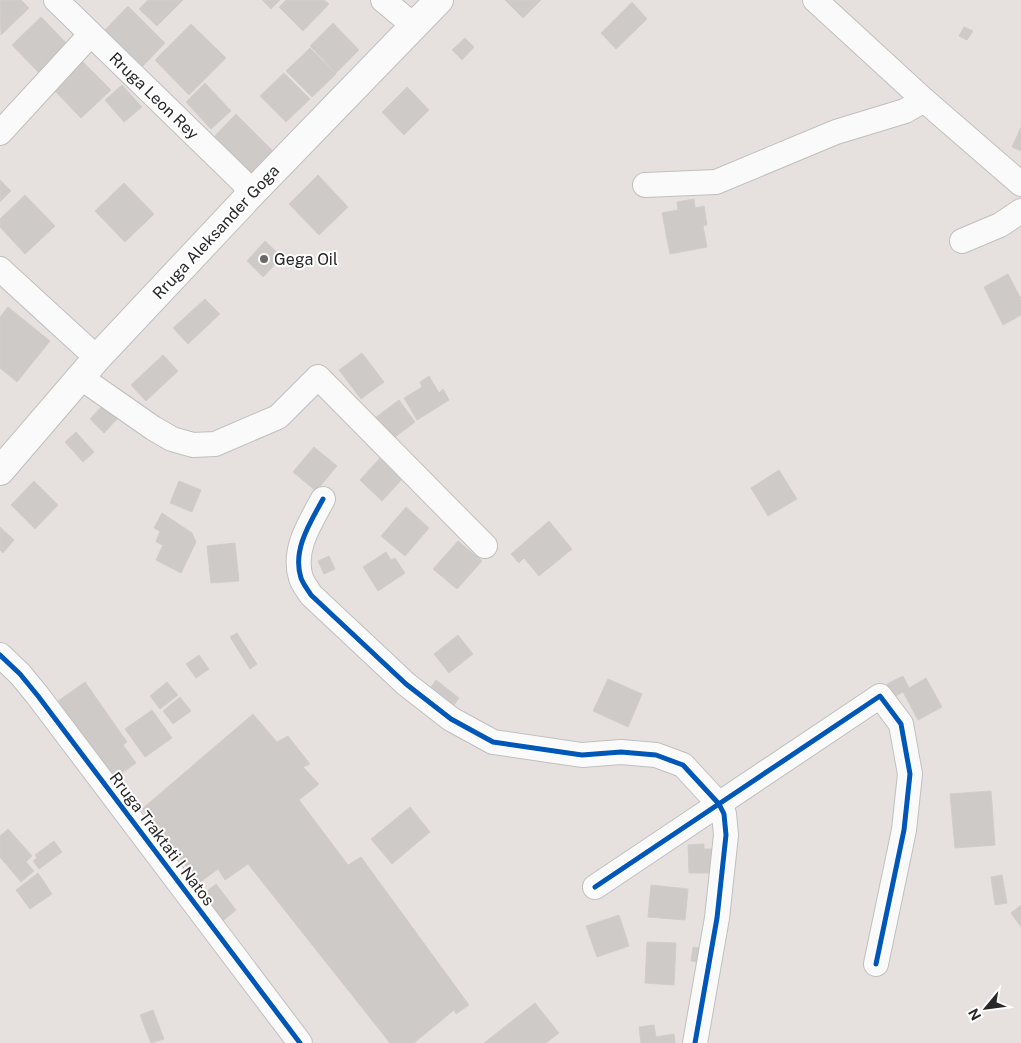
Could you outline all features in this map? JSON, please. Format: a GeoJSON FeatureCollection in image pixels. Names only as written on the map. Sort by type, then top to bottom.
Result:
{"type":"FeatureCollection","features":[{"type":"Feature","properties":{"kind":"main road","name":"Rruga Aleksander Goga"},"geometry":{"type":"LineString","coordinates":[[0,471],[88,367],[251,194],[439,0]]}},
{"type":"Feature","properties":{"kind":"street","name":"Rruga Leon Rey"},"geometry":{"type":"LineString","coordinates":[[56,0],[243,182],[251,194]]}},
{"type":"Feature","properties":{"kind":"street"},"geometry":{"type":"LineString","coordinates":[[383,0],[413,25]]}},
{"type":"Feature","properties":{"kind":"street"},"geometry":{"type":"LineString","coordinates":[[815,0],[924,100],[1021,184]]}},
{"type":"Feature","properties":{"kind":"street"},"geometry":{"type":"LineString","coordinates":[[0,133],[90,35]]}},
{"type":"Feature","properties":{"kind":"street"},"geometry":{"type":"LineString","coordinates":[[645,185],[716,182],[836,132],[905,111],[924,100]]}},
{"type":"Feature","properties":{"kind":"street"},"geometry":{"type":"LineString","coordinates":[[962,241],[1000,225],[1021,211]]}},
{"type":"Feature","properties":{"kind":"street"},"geometry":{"type":"LineString","coordinates":[[0,269],[88,367],[153,428],[172,439],[193,445],[215,444],[278,417],[318,377],[485,546]]}},
{"type":"Feature","properties":{"kind":"street"},"geometry":{"type":"LineString","coordinates":[[323,500],[304,533],[298,560],[301,579],[311,596],[406,684],[451,719],[493,742],[582,755],[622,752],[656,755],[683,765],[719,804],[724,814],[726,835],[717,918],[695,1043]]}},
{"type":"Feature","properties":{"kind":"street","name":"Rruga Traktati I Natos"},"geometry":{"type":"LineString","coordinates":[[0,654],[38,696],[300,1043]]}},
{"type":"Feature","properties":{"kind":"street"},"geometry":{"type":"LineString","coordinates":[[596,887],[880,696],[901,724],[910,774],[904,830],[876,964]]}},
{"type":"Feature","properties":{"kind":"building"},"geometry":{"type":"Polygon","coordinates":[[[0,0],[21,0],[29,8],[1,35],[0,0]]]}},
{"type":"Feature","properties":{"kind":"building"},"geometry":{"type":"Polygon","coordinates":[[[148,0],[183,0],[157,26],[139,9],[148,0]]]}},
{"type":"Feature","properties":{"kind":"building"},"geometry":{"type":"Polygon","coordinates":[[[262,0],[280,0],[271,9],[262,0]]]}},
{"type":"Feature","properties":{"kind":"building"},"geometry":{"type":"Polygon","coordinates":[[[286,0],[324,0],[329,4],[303,31],[279,7],[286,0]]]}},
{"type":"Feature","properties":{"kind":"building"},"geometry":{"type":"Polygon","coordinates":[[[505,0],[541,0],[523,18],[505,0]]]}},
{"type":"Feature","properties":{"kind":"building"},"geometry":{"type":"Polygon","coordinates":[[[632,2],[647,19],[616,49],[601,33],[632,2]]]}},
{"type":"Feature","properties":{"kind":"building"},"geometry":{"type":"Polygon","coordinates":[[[128,6],[165,43],[141,68],[104,31],[128,6]]]}},
{"type":"Feature","properties":{"kind":"building"},"geometry":{"type":"Polygon","coordinates":[[[41,17],[71,48],[42,76],[12,45],[41,17]]]}},
{"type":"Feature","properties":{"kind":"building"},"geometry":{"type":"Polygon","coordinates":[[[333,23],[359,50],[336,73],[310,46],[333,23]]]}},
{"type":"Feature","properties":{"kind":"building"},"geometry":{"type":"Polygon","coordinates":[[[191,24],[226,58],[189,95],[155,60],[191,24]]]}},
{"type":"Feature","properties":{"kind":"building"},"geometry":{"type":"Polygon","coordinates":[[[964,27],[973,31],[967,40],[959,36],[964,27]]]}},
{"type":"Feature","properties":{"kind":"building"},"geometry":{"type":"Polygon","coordinates":[[[465,38],[474,47],[462,60],[452,50],[465,38]]]}},
{"type":"Feature","properties":{"kind":"building"},"geometry":{"type":"Polygon","coordinates":[[[310,48],[336,74],[312,97],[286,71],[310,48]]]}},
{"type":"Feature","properties":{"kind":"building"},"geometry":{"type":"Polygon","coordinates":[[[80,59],[111,90],[81,118],[51,87],[80,59]]]}},
{"type":"Feature","properties":{"kind":"building"},"geometry":{"type":"Polygon","coordinates":[[[284,73],[310,99],[286,122],[260,96],[284,73]]]}},
{"type":"Feature","properties":{"kind":"building"},"geometry":{"type":"Polygon","coordinates":[[[205,83],[231,111],[211,129],[186,102],[205,83]]]}},
{"type":"Feature","properties":{"kind":"building"},"geometry":{"type":"Polygon","coordinates":[[[122,85],[142,107],[124,122],[105,100],[122,85]]]}},
{"type":"Feature","properties":{"kind":"building"},"geometry":{"type":"Polygon","coordinates":[[[407,87],[429,110],[404,135],[382,112],[407,87]]]}},
{"type":"Feature","properties":{"kind":"building"},"geometry":{"type":"Polygon","coordinates":[[[236,114],[273,151],[249,175],[212,139],[236,114]]]}},
{"type":"Feature","properties":{"kind":"building"},"geometry":{"type":"Polygon","coordinates":[[[1021,127],[1021,151],[1012,147],[1021,127]]]}},
{"type":"Feature","properties":{"kind":"building"},"geometry":{"type":"Polygon","coordinates":[[[318,175],[348,207],[319,235],[289,204],[318,175]]]}},
{"type":"Feature","properties":{"kind":"building"},"geometry":{"type":"Polygon","coordinates":[[[0,180],[11,191],[0,202],[0,180]]]}},
{"type":"Feature","properties":{"kind":"building"},"geometry":{"type":"Polygon","coordinates":[[[124,183],[154,214],[125,242],[95,211],[124,183]]]}},
{"type":"Feature","properties":{"kind":"building"},"geometry":{"type":"Polygon","coordinates":[[[25,195],[55,226],[25,254],[0,227],[0,219],[25,195]]]}},
{"type":"Feature","properties":{"kind":"building"},"geometry":{"type":"Polygon","coordinates":[[[694,199],[695,208],[704,206],[707,225],[703,226],[707,247],[670,254],[662,213],[678,210],[677,202],[694,199]]]}},
{"type":"Feature","properties":{"kind":"building","name":"Gega Oil"},"geometry":{"type":"Polygon","coordinates":[[[265,241],[282,257],[263,277],[247,261],[265,241]]]}},
{"type":"Feature","properties":{"kind":"building"},"geometry":{"type":"Polygon","coordinates":[[[1008,274],[1021,299],[1021,315],[1003,325],[984,287],[1008,274]]]}},
{"type":"Feature","properties":{"kind":"building"},"geometry":{"type":"Polygon","coordinates":[[[205,299],[220,314],[188,344],[173,328],[205,299]]]}},
{"type":"Feature","properties":{"kind":"building"},"geometry":{"type":"Polygon","coordinates":[[[8,307],[50,341],[17,382],[0,368],[0,317],[8,307]]]}},
{"type":"Feature","properties":{"kind":"building"},"geometry":{"type":"Polygon","coordinates":[[[362,353],[384,382],[361,399],[339,370],[362,353]]]}},
{"type":"Feature","properties":{"kind":"building"},"geometry":{"type":"Polygon","coordinates":[[[163,355],[178,371],[146,401],[131,385],[163,355]]]}},
{"type":"Feature","properties":{"kind":"building"},"geometry":{"type":"Polygon","coordinates":[[[429,376],[439,393],[443,389],[449,400],[417,420],[404,398],[422,387],[420,382],[429,376]]]}},
{"type":"Feature","properties":{"kind":"building"},"geometry":{"type":"Polygon","coordinates":[[[399,400],[415,422],[391,440],[375,418],[399,400]]]}},
{"type":"Feature","properties":{"kind":"building"},"geometry":{"type":"Polygon","coordinates":[[[105,403],[119,417],[104,433],[90,419],[105,403]]]}},
{"type":"Feature","properties":{"kind":"building"},"geometry":{"type":"Polygon","coordinates":[[[76,432],[94,452],[83,462],[65,442],[76,432]]]}},
{"type":"Feature","properties":{"kind":"building"},"geometry":{"type":"Polygon","coordinates":[[[314,447],[337,466],[316,491],[293,472],[314,447]]]}},
{"type":"Feature","properties":{"kind":"building"},"geometry":{"type":"Polygon","coordinates":[[[381,457],[404,477],[382,501],[360,480],[381,457]]]}},
{"type":"Feature","properties":{"kind":"building"},"geometry":{"type":"Polygon","coordinates":[[[779,470],[797,499],[768,516],[751,488],[779,470]]]}},
{"type":"Feature","properties":{"kind":"building"},"geometry":{"type":"Polygon","coordinates":[[[34,481],[58,505],[35,529],[11,505],[34,481]]]}},
{"type":"Feature","properties":{"kind":"building"},"geometry":{"type":"Polygon","coordinates":[[[179,481],[201,490],[192,512],[170,503],[179,481]]]}},
{"type":"Feature","properties":{"kind":"building"},"geometry":{"type":"Polygon","coordinates":[[[406,507],[429,528],[405,556],[381,536],[406,507]]]}},
{"type":"Feature","properties":{"kind":"building"},"geometry":{"type":"Polygon","coordinates":[[[162,513],[192,533],[196,542],[181,573],[156,560],[163,545],[156,542],[160,531],[154,528],[162,513]]]}},
{"type":"Feature","properties":{"kind":"building"},"geometry":{"type":"Polygon","coordinates":[[[549,521],[572,549],[539,576],[524,558],[519,563],[511,554],[549,521]]]}},
{"type":"Feature","properties":{"kind":"building"},"geometry":{"type":"Polygon","coordinates":[[[0,527],[14,540],[3,553],[0,550],[0,527]]]}},
{"type":"Feature","properties":{"kind":"building"},"geometry":{"type":"Polygon","coordinates":[[[458,541],[482,561],[457,589],[433,569],[458,541]]]}},
{"type":"Feature","properties":{"kind":"building"},"geometry":{"type":"Polygon","coordinates":[[[235,543],[239,581],[211,583],[207,546],[235,543]]]}},
{"type":"Feature","properties":{"kind":"building"},"geometry":{"type":"Polygon","coordinates":[[[386,552],[391,560],[395,558],[405,573],[378,591],[363,567],[386,552]]]}},
{"type":"Feature","properties":{"kind":"building"},"geometry":{"type":"Polygon","coordinates":[[[329,556],[335,569],[324,574],[318,561],[329,556]]]}},
{"type":"Feature","properties":{"kind":"building"},"geometry":{"type":"Polygon","coordinates":[[[237,633],[257,664],[250,669],[230,637],[237,633]]]}},
{"type":"Feature","properties":{"kind":"building"},"geometry":{"type":"Polygon","coordinates":[[[458,635],[473,654],[449,673],[434,654],[458,635]]]}},
{"type":"Feature","properties":{"kind":"building"},"geometry":{"type":"Polygon","coordinates":[[[199,655],[209,669],[196,678],[186,664],[199,655]]]}},
{"type":"Feature","properties":{"kind":"building"},"geometry":{"type":"Polygon","coordinates":[[[903,676],[909,688],[926,678],[942,707],[918,720],[903,692],[894,697],[887,684],[903,676]]]}},
{"type":"Feature","properties":{"kind":"building"},"geometry":{"type":"Polygon","coordinates":[[[608,679],[642,694],[628,727],[593,711],[608,679]]]}},
{"type":"Feature","properties":{"kind":"building"},"geometry":{"type":"Polygon","coordinates":[[[436,680],[459,698],[451,709],[428,691],[436,680]]]}},
{"type":"Feature","properties":{"kind":"building"},"geometry":{"type":"Polygon","coordinates":[[[85,682],[127,742],[123,745],[136,763],[113,779],[58,701],[85,682]]]}},
{"type":"Feature","properties":{"kind":"building"},"geometry":{"type":"Polygon","coordinates":[[[167,682],[178,695],[160,709],[150,696],[167,682]]]}},
{"type":"Feature","properties":{"kind":"building"},"geometry":{"type":"Polygon","coordinates":[[[180,697],[191,711],[173,724],[163,711],[180,697]]]}},
{"type":"Feature","properties":{"kind":"building"},"geometry":{"type":"Polygon","coordinates":[[[152,710],[172,738],[145,757],[125,729],[152,710]]]}},
{"type":"Feature","properties":{"kind":"building"},"geometry":{"type":"Polygon","coordinates":[[[253,714],[277,742],[288,736],[310,764],[303,767],[319,784],[299,800],[348,865],[361,857],[469,1005],[456,1014],[454,1010],[414,1043],[390,1043],[248,864],[225,880],[218,869],[199,883],[142,809],[253,714]]]}},
{"type":"Feature","properties":{"kind":"building"},"geometry":{"type":"Polygon","coordinates":[[[991,791],[995,845],[955,848],[950,794],[991,791]]]}},
{"type":"Feature","properties":{"kind":"building"},"geometry":{"type":"Polygon","coordinates":[[[410,807],[430,832],[392,864],[371,839],[410,807]]]}},
{"type":"Feature","properties":{"kind":"building"},"geometry":{"type":"Polygon","coordinates":[[[8,829],[32,856],[26,862],[34,871],[21,882],[0,857],[0,836],[8,829]]]}},
{"type":"Feature","properties":{"kind":"building"},"geometry":{"type":"Polygon","coordinates":[[[54,841],[62,852],[39,869],[33,861],[37,858],[35,855],[54,841]]]}},
{"type":"Feature","properties":{"kind":"building"},"geometry":{"type":"Polygon","coordinates":[[[704,844],[704,849],[716,849],[717,873],[689,873],[688,845],[704,844]]]}},
{"type":"Feature","properties":{"kind":"building"},"geometry":{"type":"Polygon","coordinates":[[[38,873],[52,894],[30,909],[16,890],[38,873]]]}},
{"type":"Feature","properties":{"kind":"building"},"geometry":{"type":"Polygon","coordinates":[[[1002,875],[1007,903],[995,905],[991,877],[1002,875]]]}},
{"type":"Feature","properties":{"kind":"building"},"geometry":{"type":"Polygon","coordinates":[[[216,884],[236,910],[219,924],[198,898],[216,884]]]}},
{"type":"Feature","properties":{"kind":"building"},"geometry":{"type":"Polygon","coordinates":[[[651,885],[688,889],[685,920],[648,917],[651,885]]]}},
{"type":"Feature","properties":{"kind":"building"},"geometry":{"type":"Polygon","coordinates":[[[1021,905],[1021,927],[1011,913],[1021,905]]]}},
{"type":"Feature","properties":{"kind":"building"},"geometry":{"type":"Polygon","coordinates":[[[619,915],[629,946],[597,957],[586,926],[619,915]]]}},
{"type":"Feature","properties":{"kind":"building"},"geometry":{"type":"Polygon","coordinates":[[[647,942],[676,943],[674,985],[645,983],[647,942]]]}},
{"type":"Feature","properties":{"kind":"building"},"geometry":{"type":"Polygon","coordinates":[[[693,947],[701,948],[699,962],[691,961],[693,947]]]}},
{"type":"Feature","properties":{"kind":"building"},"geometry":{"type":"Polygon","coordinates":[[[535,1003],[559,1033],[546,1043],[484,1043],[535,1003]]]}},
{"type":"Feature","properties":{"kind":"building"},"geometry":{"type":"Polygon","coordinates":[[[153,1010],[164,1039],[151,1043],[140,1015],[153,1010]]]}},
{"type":"Feature","properties":{"kind":"building"},"geometry":{"type":"Polygon","coordinates":[[[654,1025],[656,1037],[674,1034],[675,1043],[641,1043],[639,1027],[654,1025]]]}},
{"type":"Feature","properties":{"kind":"cycle path"},"geometry":{"type":"LineString","coordinates":[[323,499],[308,527],[301,547],[299,568],[304,585],[311,595],[406,684],[451,719],[493,742],[582,755],[621,752],[656,755],[683,765],[719,804],[724,814],[726,835],[717,918],[695,1043]]}},
{"type":"Feature","properties":{"kind":"cycle path"},"geometry":{"type":"LineString","coordinates":[[0,655],[20,674],[38,696],[300,1043]]}},
{"type":"Feature","properties":{"kind":"cycle path"},"geometry":{"type":"LineString","coordinates":[[595,887],[880,696],[901,724],[910,774],[904,830],[876,964]]}},
{"type":"Feature","properties":{"kind":"place","name":"Gega Oil"},"geometry":{"type":"Point","coordinates":[264,259]}}]}
